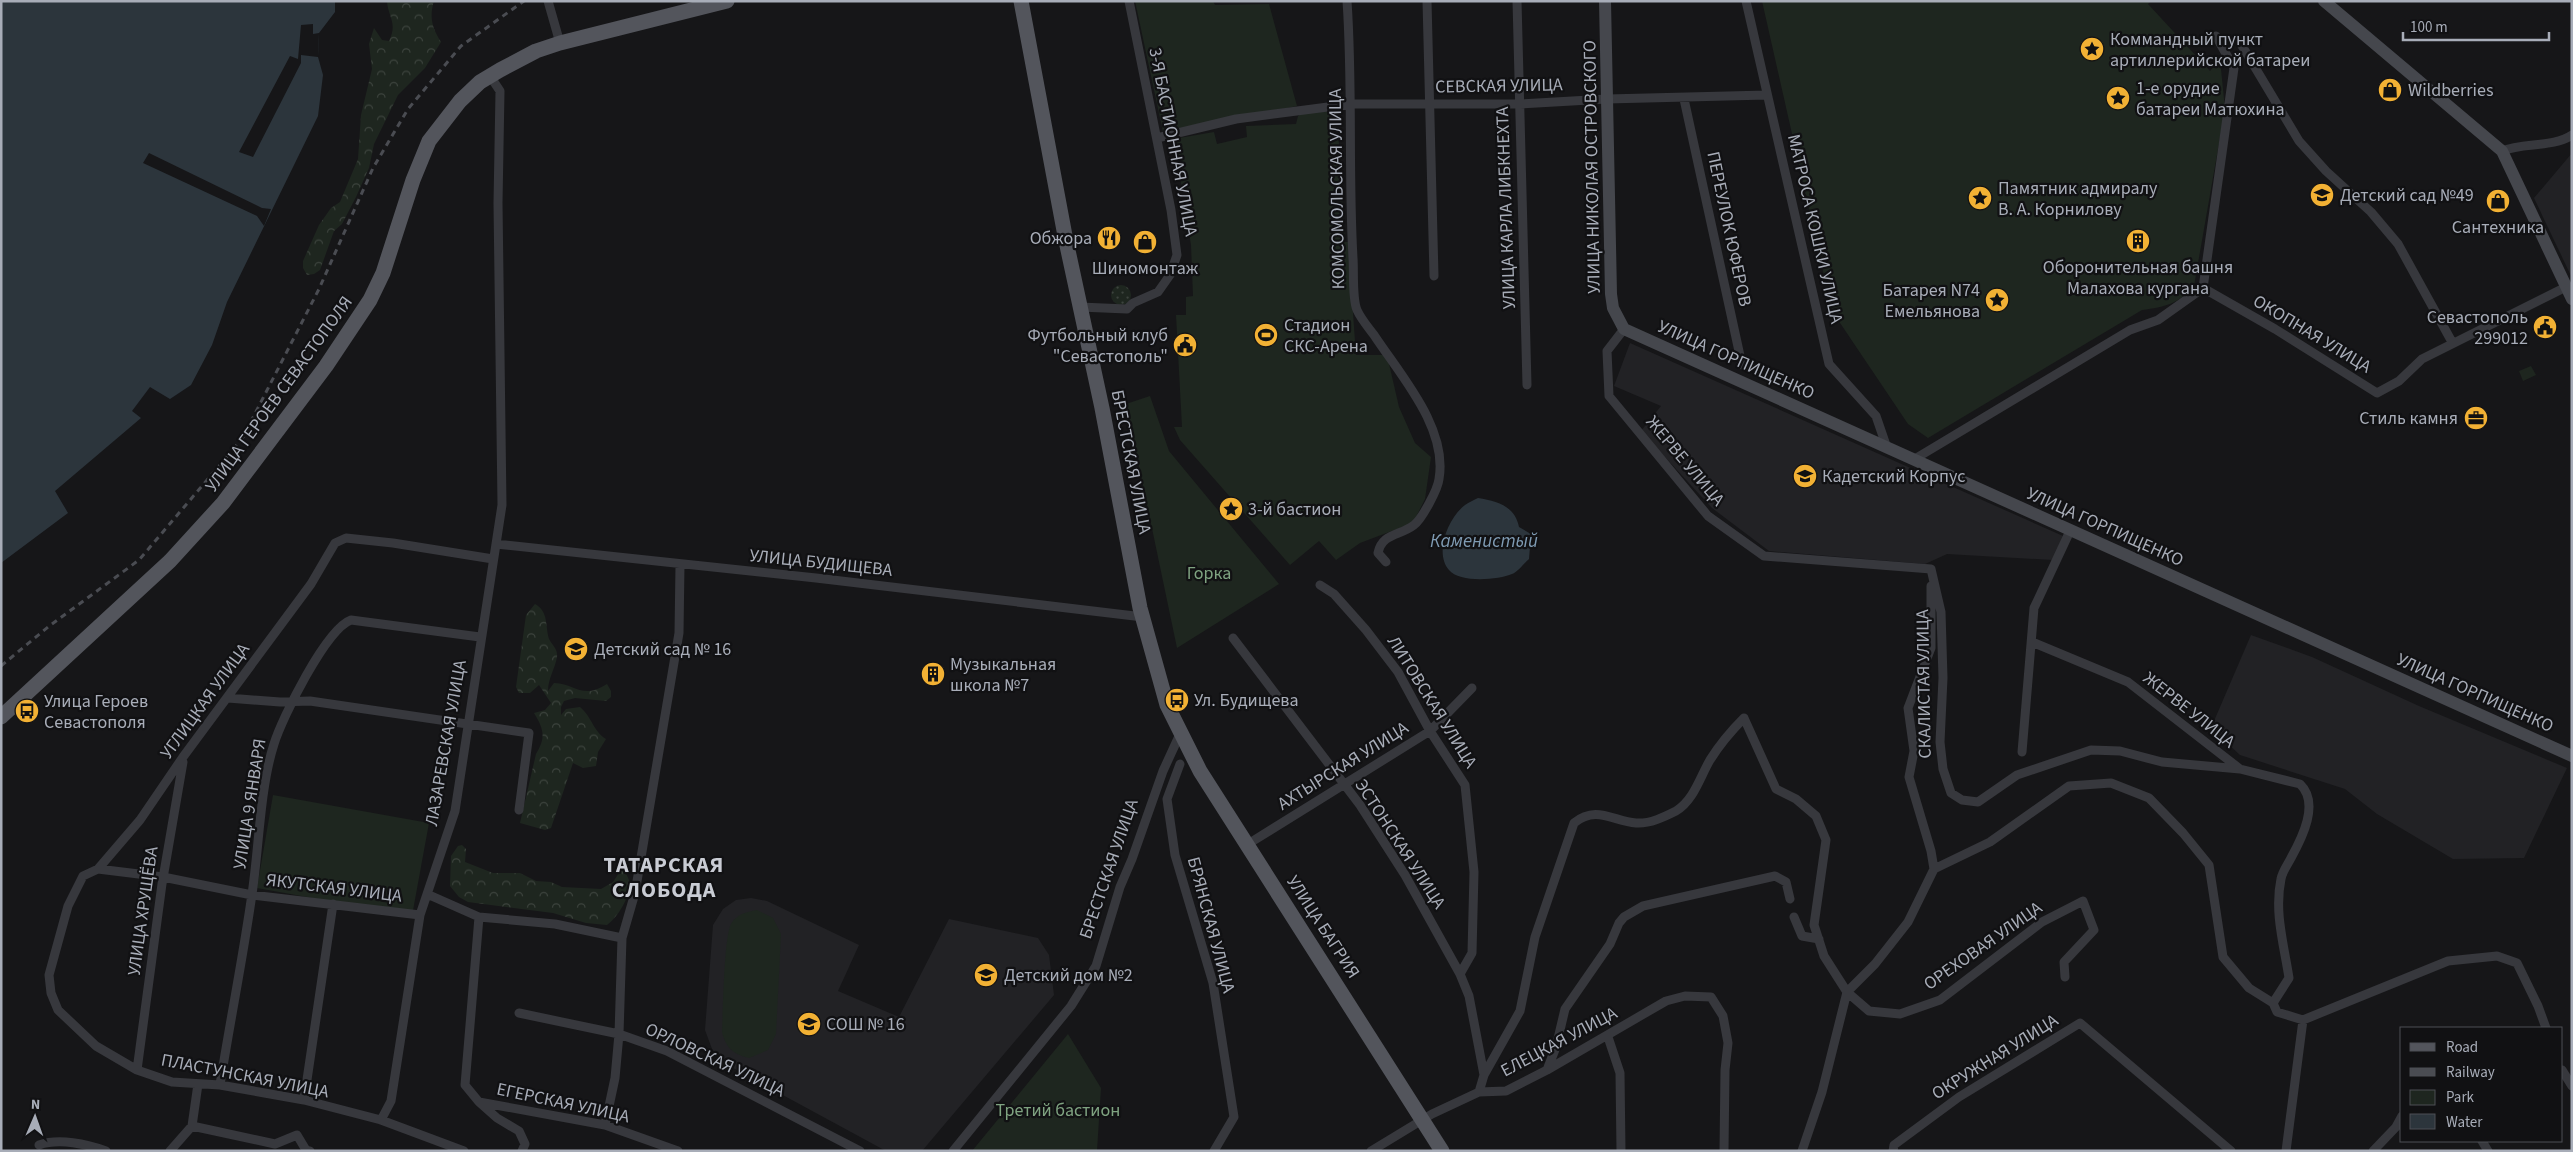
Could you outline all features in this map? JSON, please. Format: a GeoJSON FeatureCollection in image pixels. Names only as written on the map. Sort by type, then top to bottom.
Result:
{"type":"FeatureCollection","features":[{"type":"Feature","properties":{"kind":"main road","name":"УЛИЦА ГЕРОЕВ СЕВАСТОПОЛЯ"},"geometry":{"type":"LineString","coordinates":[[1,717],[170,562],[223,503],[352,330],[370,300],[382,273],[413,180],[430,142],[460,100],[490,76],[536,51],[560,43],[726,1]]}},
{"type":"Feature","properties":{"kind":"main road","name":"БРЕСТСКАЯ УЛИЦА"},"geometry":{"type":"LineString","coordinates":[[1022,1],[1080,307],[1143,617],[1167,705],[1177,728]]}},
{"type":"Feature","properties":{"kind":"main road","name":"УЛИЦА НИКОЛАЯ ОСТРОВСКОГО"},"geometry":{"type":"LineString","coordinates":[[1605,1],[1611,294],[1613,308],[1624,328]]}},
{"type":"Feature","properties":{"kind":"main road"},"geometry":{"type":"LineString","coordinates":[[2324,1],[2502,151],[2572,299]]}},
{"type":"Feature","properties":{"kind":"main road","name":"УЛИЦА ГОРПИЩЕНКО"},"geometry":{"type":"LineString","coordinates":[[1624,328],[2569,755]]}},
{"type":"Feature","properties":{"kind":"main road","name":"УЛИЦА БАГРИЯ"},"geometry":{"type":"LineString","coordinates":[[1177,728],[1200,771],[1442,1151]]}},
{"type":"Feature","properties":{"kind":"street"},"geometry":{"type":"LineString","coordinates":[[548,1],[560,43]]}},
{"type":"Feature","properties":{"kind":"street","name":"3-Я БАСТИОННАЯ УЛИЦА"},"geometry":{"type":"LineString","coordinates":[[1080,307],[1127,309],[1133,303],[1158,292],[1170,275],[1177,255],[1157,138],[1129,1]]}},
{"type":"Feature","properties":{"kind":"street","name":"КОМСОМОЛЬСКАЯ УЛИЦА"},"geometry":{"type":"LineString","coordinates":[[1347,1],[1351,104],[1350,208],[1356,309],[1427,416],[1440,450],[1439,480],[1417,524],[1390,536],[1380,544],[1378,553],[1386,562]]}},
{"type":"Feature","properties":{"kind":"street"},"geometry":{"type":"LineString","coordinates":[[1427,1],[1428,103],[1434,276]]}},
{"type":"Feature","properties":{"kind":"street","name":"УЛИЦА КАРЛА ЛИБКНЕХТА"},"geometry":{"type":"LineString","coordinates":[[1517,1],[1527,385]]}},
{"type":"Feature","properties":{"kind":"street","name":"МАТРОСА КОШКИ УЛИЦА"},"geometry":{"type":"LineString","coordinates":[[1746,1],[1829,364],[1876,416],[1887,448]]}},
{"type":"Feature","properties":{"kind":"street"},"geometry":{"type":"LineString","coordinates":[[1913,460],[2130,330],[2158,320],[2203,288],[2234,68],[2216,36]]}},
{"type":"Feature","properties":{"kind":"street"},"geometry":{"type":"LineString","coordinates":[[2238,38],[2299,141],[2326,170],[2371,212],[2398,244],[2452,342]]}},
{"type":"Feature","properties":{"kind":"street","name":"ЛАЗАРЕВСКАЯ УЛИЦА"},"geometry":{"type":"LineString","coordinates":[[381,1120],[391,1101],[420,914],[455,811],[470,723],[480,637],[502,505],[500,91],[490,76]]}},
{"type":"Feature","properties":{"kind":"street","name":"СЕВСКАЯ УЛИЦА"},"geometry":{"type":"LineString","coordinates":[[1157,138],[1236,120],[1351,104],[1520,104],[1607,99],[1684,99],[1767,95]]}},
{"type":"Feature","properties":{"kind":"street","name":"ПЕРЕУЛОК ЮФЕРОВ"},"geometry":{"type":"LineString","coordinates":[[1684,99],[1742,365]]}},
{"type":"Feature","properties":{"kind":"street"},"geometry":{"type":"LineString","coordinates":[[2502,151],[2522,145],[2556,141],[2572,135]]}},
{"type":"Feature","properties":{"kind":"street","name":"ОКОПНАЯ УЛИЦА"},"geometry":{"type":"LineString","coordinates":[[2203,288],[2275,329],[2377,393],[2399,380],[2422,359],[2452,342],[2566,286]]}},
{"type":"Feature","properties":{"kind":"street","name":"ЖЕРВЕ УЛИЦА"},"geometry":{"type":"LineString","coordinates":[[1624,328],[1607,351],[1609,396],[1708,516],[1764,556],[1930,569]]}},
{"type":"Feature","properties":{"kind":"street"},"geometry":{"type":"LineString","coordinates":[[2022,752],[2034,608],[2070,531]]}},
{"type":"Feature","properties":{"kind":"street","name":"УГЛИЦКАЯ УЛИЦА"},"geometry":{"type":"LineString","coordinates":[[83,876],[98,869],[140,820],[183,757],[311,584],[336,543],[346,538],[393,543],[493,560]]}},
{"type":"Feature","properties":{"kind":"street","name":"УЛИЦА БУДИЩЕВА"},"geometry":{"type":"LineString","coordinates":[[496,544],[816,578],[1143,617]]}},
{"type":"Feature","properties":{"kind":"street"},"geometry":{"type":"LineString","coordinates":[[605,1125],[615,1078],[619,1034],[622,938],[635,893],[679,633],[680,565]]}},
{"type":"Feature","properties":{"kind":"street"},"geometry":{"type":"LineString","coordinates":[[1802,1151],[1822,1092],[1847,992],[1875,964],[1908,922],[1934,869],[1931,851],[1909,777],[1914,751],[1908,708],[1931,648],[1930,569]]}},
{"type":"Feature","properties":{"kind":"street","name":"СКАЛИСТАЯ УЛИЦА"},"geometry":{"type":"LineString","coordinates":[[1930,569],[1941,612],[1943,670],[1940,742],[1943,769],[1951,793],[1962,800],[1978,802],[2017,775],[2091,750],[2120,751],[2162,762],[2240,769]]}},
{"type":"Feature","properties":{"kind":"street","name":"ЛИТОВСКАЯ УЛИЦА"},"geometry":{"type":"LineString","coordinates":[[1320,585],[1334,594],[1398,672],[1430,731],[1465,786],[1474,872],[1472,952],[1460,974]]}},
{"type":"Feature","properties":{"kind":"street","name":"УЛИЦА 9 ЯНВАРЯ"},"geometry":{"type":"LineString","coordinates":[[220,1085],[252,895],[266,786],[274,744],[293,701],[315,661],[341,625],[351,620],[480,637]]}},
{"type":"Feature","properties":{"kind":"street","name":"ЭСТОНСКАЯ УЛИЦА"},"geometry":{"type":"LineString","coordinates":[[1232,638],[1342,785],[1360,805],[1405,875],[1460,974],[1469,996],[1484,1075],[1479,1092]]}},
{"type":"Feature","properties":{"kind":"street","name":"ЖЕРВЕ УЛИЦА"},"geometry":{"type":"LineString","coordinates":[[2032,642],[2128,682],[2240,769],[2300,784],[2309,796],[2309,810],[2294,851],[2280,878],[2279,918],[2289,978],[2273,1003]]}},
{"type":"Feature","properties":{"kind":"street","name":"АХТЫРСКАЯ УЛИЦА"},"geometry":{"type":"LineString","coordinates":[[1248,844],[1430,731],[1472,688]]}},
{"type":"Feature","properties":{"kind":"street"},"geometry":{"type":"LineString","coordinates":[[228,698],[310,701],[529,733],[519,810]]}},
{"type":"Feature","properties":{"kind":"street"},"geometry":{"type":"LineString","coordinates":[[1484,1075],[1520,1011],[1535,937],[1574,824],[1587,815],[1603,814],[1636,823],[1651,822],[1678,810],[1691,797],[1710,760],[1727,736],[1744,718],[1776,789],[1796,799],[1816,816],[1826,840],[1814,926],[1824,956],[1847,992]]}},
{"type":"Feature","properties":{"kind":"street","name":"БРЕСТСКАЯ УЛИЦА"},"geometry":{"type":"LineString","coordinates":[[953,1151],[1071,1006],[1096,966],[1120,887],[1132,860],[1177,728]]}},
{"type":"Feature","properties":{"kind":"street","name":"УЛИЦА ХРУЩЁВА"},"geometry":{"type":"LineString","coordinates":[[136,1070],[163,877],[183,757]]}},
{"type":"Feature","properties":{"kind":"street","name":"БРЯНСКАЯ УЛИЦА"},"geometry":{"type":"LineString","coordinates":[[1180,764],[1167,800],[1175,855],[1213,983],[1234,1117],[1214,1151]]}},
{"type":"Feature","properties":{"kind":"street"},"geometry":{"type":"LineString","coordinates":[[1934,869],[1990,842],[2069,786],[2111,783],[2149,798],[2183,833],[2209,865],[2224,958],[2249,988],[2261,998],[2273,1003],[2277,1012],[2303,1020],[2448,961],[2497,956],[2516,964],[2538,1006],[2546,1027]]}},
{"type":"Feature","properties":{"kind":"street","name":"ЯКУТСКАЯ УЛИЦА"},"geometry":{"type":"LineString","coordinates":[[98,869],[163,877],[252,895],[420,914]]}},
{"type":"Feature","properties":{"kind":"street","name":"ПЛАСТУНСКАЯ УЛИЦА"},"geometry":{"type":"LineString","coordinates":[[83,876],[68,906],[49,975],[51,994],[58,1010],[96,1046],[136,1070],[172,1082],[220,1085],[304,1100],[381,1120],[464,1151]]}},
{"type":"Feature","properties":{"kind":"street"},"geometry":{"type":"LineString","coordinates":[[1547,1070],[1556,1047],[1565,1009],[1610,944],[1624,916],[1643,906],[1775,876],[1786,882],[1790,899]]}},
{"type":"Feature","properties":{"kind":"street"},"geometry":{"type":"LineString","coordinates":[[427,894],[479,917],[555,924],[622,938]]}},
{"type":"Feature","properties":{"kind":"street","name":"ОРЕХОВАЯ УЛИЦА"},"geometry":{"type":"LineString","coordinates":[[1847,992],[1869,1011],[1900,1014],[1940,1000],[2042,922],[2083,901],[2094,930],[2064,962],[2065,978]]}},
{"type":"Feature","properties":{"kind":"street"},"geometry":{"type":"LineString","coordinates":[[304,1100],[333,904]]}},
{"type":"Feature","properties":{"kind":"street","name":"ЕГЕРСКАЯ УЛИЦА"},"geometry":{"type":"LineString","coordinates":[[479,917],[465,1085],[478,1102],[605,1125],[678,1151]]}},
{"type":"Feature","properties":{"kind":"street"},"geometry":{"type":"LineString","coordinates":[[1794,917],[1802,936],[1819,939]]}},
{"type":"Feature","properties":{"kind":"street","name":"ЕЛЕЦКАЯ УЛИЦА"},"geometry":{"type":"LineString","coordinates":[[1371,1151],[1432,1114],[1479,1092],[1506,1091],[1608,1037],[1666,1001],[1685,996],[1711,997],[1723,1016],[1728,1043],[1724,1070],[1724,1151]]}},
{"type":"Feature","properties":{"kind":"street","name":"ОРЛОВСКАЯ УЛИЦА"},"geometry":{"type":"LineString","coordinates":[[518,1013],[619,1034],[666,1051],[860,1151]]}},
{"type":"Feature","properties":{"kind":"street"},"geometry":{"type":"LineString","coordinates":[[2286,1151],[2303,1020]]}},
{"type":"Feature","properties":{"kind":"street","name":"ОКРУЖНАЯ УЛИЦА"},"geometry":{"type":"LineString","coordinates":[[1893,1151],[1894,1145],[1959,1096],[2080,1023],[2231,1151]]}},
{"type":"Feature","properties":{"kind":"street"},"geometry":{"type":"LineString","coordinates":[[1608,1037],[1620,1074],[1621,1151]]}},
{"type":"Feature","properties":{"kind":"street"},"geometry":{"type":"LineString","coordinates":[[2563,1072],[2572,1086]]}},
{"type":"Feature","properties":{"kind":"street"},"geometry":{"type":"LineString","coordinates":[[170,1151],[192,1126],[198,1084]]}},
{"type":"Feature","properties":{"kind":"street"},"geometry":{"type":"LineString","coordinates":[[478,1102],[497,1118],[519,1131],[525,1144],[522,1151]]}},
{"type":"Feature","properties":{"kind":"street"},"geometry":{"type":"LineString","coordinates":[[2373,1151],[2396,1127],[2400,1120]]}},
{"type":"Feature","properties":{"kind":"street"},"geometry":{"type":"LineString","coordinates":[[192,1126],[275,1144],[297,1135],[306,1150],[310,1151]]}},
{"type":"Feature","properties":{"kind":"street"},"geometry":{"type":"LineString","coordinates":[[43,1148],[50,1141],[73,1145],[86,1143],[106,1151]]}},
{"type":"Feature","properties":{"kind":"shaded area"},"geometry":{"type":"Polygon","coordinates":[[[2572,153],[2572,278],[2534,198],[2572,153]]]}},
{"type":"Feature","properties":{"kind":"shaded area","name":"Кадетский Корпус"},"geometry":{"type":"Polygon","coordinates":[[[1630,343],[2063,536],[2053,560],[1947,554],[1925,564],[1769,551],[1712,508],[1641,431],[1661,406],[1614,386],[1630,343]]]}},
{"type":"Feature","properties":{"kind":"shaded area"},"geometry":{"type":"Polygon","coordinates":[[[2251,635],[2312,657],[2419,706],[2567,768],[2524,858],[2453,859],[2377,814],[2345,789],[2240,755],[2211,728],[2251,635]]]}},
{"type":"Feature","properties":{"kind":"shaded area","name":"СОШ № 16"},"geometry":{"type":"Polygon","coordinates":[[[751,898],[767,901],[859,945],[838,991],[899,1017],[949,919],[1038,938],[1049,955],[1054,995],[922,1151],[886,1151],[724,1063],[712,1049],[705,1030],[713,925],[723,909],[736,900],[751,898]]]}},
{"type":"Feature","properties":{"kind":"green space"},"geometry":{"type":"Polygon","coordinates":[[[387,1],[434,1],[432,22],[441,42],[425,68],[398,95],[374,144],[369,168],[342,224],[334,231],[320,270],[314,274],[307,275],[303,268],[303,261],[319,225],[331,208],[340,202],[358,159],[361,115],[372,69],[369,44],[374,28],[382,40],[389,41],[392,35],[393,25],[387,1]]]}},
{"type":"Feature","properties":{"kind":"green space"},"geometry":{"type":"Polygon","coordinates":[[[1135,1],[1213,1],[1215,5],[1269,4],[1297,106],[1163,132],[1135,1]]]}},
{"type":"Feature","properties":{"kind":"green space"},"geometry":{"type":"Polygon","coordinates":[[[1762,1],[2151,1],[2148,4],[2210,71],[2217,63],[2221,69],[2225,109],[2194,286],[2171,304],[2142,310],[1928,438],[1908,424],[1832,311],[1762,1]]]}},
{"type":"Feature","properties":{"kind":"green space","name":"Стадион СКС-Арена"},"geometry":{"type":"Polygon","coordinates":[[[1337,111],[1345,242],[1348,242],[1356,355],[1387,355],[1399,407],[1415,443],[1431,457],[1425,499],[1413,523],[1360,543],[1336,560],[1319,541],[1290,565],[1180,440],[1174,427],[1182,427],[1176,315],[1186,315],[1186,297],[1193,296],[1191,245],[1175,146],[1179,138],[1214,132],[1217,144],[1247,137],[1246,126],[1296,124],[1298,116],[1303,113],[1337,111]]]}},
{"type":"Feature","properties":{"kind":"green space"},"geometry":{"type":"Polygon","coordinates":[[[1121,285],[1128,288],[1131,295],[1128,302],[1121,305],[1114,302],[1111,295],[1114,288],[1121,285]]]}},
{"type":"Feature","properties":{"kind":"green space"},"geometry":{"type":"Polygon","coordinates":[[[2531,366],[2536,375],[2523,381],[2519,371],[2531,366]]]}},
{"type":"Feature","properties":{"kind":"green space","name":"Горка"},"geometry":{"type":"Polygon","coordinates":[[[1150,396],[1169,451],[1279,584],[1177,648],[1126,404],[1150,396]]]}},
{"type":"Feature","properties":{"kind":"green space"},"geometry":{"type":"Polygon","coordinates":[[[535,604],[545,615],[549,639],[557,654],[548,691],[554,683],[585,691],[598,689],[607,684],[611,691],[611,697],[606,701],[575,698],[564,701],[561,707],[561,715],[566,709],[580,707],[598,732],[606,739],[598,752],[596,766],[583,768],[573,763],[551,828],[545,830],[520,823],[536,754],[542,738],[542,729],[534,713],[545,710],[551,703],[539,685],[530,693],[519,693],[516,687],[526,615],[535,604]]]}},
{"type":"Feature","properties":{"kind":"green space"},"geometry":{"type":"Polygon","coordinates":[[[273,795],[429,823],[412,916],[257,888],[273,795]]]}},
{"type":"Feature","properties":{"kind":"green space"},"geometry":{"type":"Polygon","coordinates":[[[462,845],[466,849],[465,862],[493,873],[520,873],[536,881],[551,882],[562,887],[601,889],[613,882],[621,870],[625,872],[630,883],[628,894],[619,912],[607,925],[586,923],[553,913],[468,902],[459,897],[450,886],[451,856],[458,846],[462,845]]]}},
{"type":"Feature","properties":{"kind":"green space"},"geometry":{"type":"Polygon","coordinates":[[[757,910],[773,918],[781,934],[776,1034],[768,1050],[749,1058],[731,1050],[722,1032],[724,975],[731,924],[742,914],[757,910]]]}},
{"type":"Feature","properties":{"kind":"green space","name":"Третий бастион"},"geometry":{"type":"Polygon","coordinates":[[[1068,1034],[1101,1088],[1097,1151],[972,1151],[1068,1034]]]}},
{"type":"Feature","properties":{"kind":"water"},"geometry":{"type":"Polygon","coordinates":[[[1,1],[335,1],[335,12],[319,33],[318,57],[323,75],[318,116],[227,302],[212,345],[191,385],[170,399],[150,387],[132,411],[141,418],[55,491],[68,513],[1,563],[1,1]]]}},
{"type":"Feature","properties":{"kind":"water","name":"Каменистый"},"geometry":{"type":"Polygon","coordinates":[[[1478,498],[1498,503],[1509,509],[1514,514],[1519,527],[1531,534],[1529,559],[1512,574],[1498,578],[1470,579],[1454,574],[1445,563],[1443,545],[1453,518],[1467,504],[1478,498]]]}},
{"type":"Feature","properties":{"kind":"pier"},"geometry":{"type":"Polygon","coordinates":[[[313,24],[313,34],[319,33],[318,57],[301,55],[301,63],[253,157],[239,152],[290,56],[298,59],[301,25],[313,24]]]}},
{"type":"Feature","properties":{"kind":"pier"},"geometry":{"type":"Polygon","coordinates":[[[149,153],[262,208],[271,209],[264,226],[257,216],[143,163],[149,153]]]}},
{"type":"Feature","properties":{"kind":"railway"},"geometry":{"type":"LineString","coordinates":[[1,666],[48,627],[139,560],[242,439],[319,289],[373,168],[408,109],[461,46],[524,1]]}},
{"type":"Feature","properties":{"kind":"place","name":"Коммандный пункт артиллерийской батареи"},"geometry":{"type":"Point","coordinates":[2092,49]}},
{"type":"Feature","properties":{"kind":"place","name":"Wildberries"},"geometry":{"type":"Point","coordinates":[2390,90]}},
{"type":"Feature","properties":{"kind":"place","name":"1-е орудие батареи Матюхина"},"geometry":{"type":"Point","coordinates":[2118,98]}},
{"type":"Feature","properties":{"kind":"place","name":"Детский сад №49"},"geometry":{"type":"Point","coordinates":[2322,195]}},
{"type":"Feature","properties":{"kind":"place","name":"Памятник адмиралу В. А. Корнилову"},"geometry":{"type":"Point","coordinates":[1980,198]}},
{"type":"Feature","properties":{"kind":"place","name":"Сантехника"},"geometry":{"type":"Point","coordinates":[2498,201]}},
{"type":"Feature","properties":{"kind":"place","name":"Обжора"},"geometry":{"type":"Point","coordinates":[1109,238]}},
{"type":"Feature","properties":{"kind":"place","name":"Оборонительная башня Малахова кургана"},"geometry":{"type":"Point","coordinates":[2138,241]}},
{"type":"Feature","properties":{"kind":"place","name":"Шиномонтаж"},"geometry":{"type":"Point","coordinates":[1145,242]}},
{"type":"Feature","properties":{"kind":"place","name":"Батарея N74 Емельянова"},"geometry":{"type":"Point","coordinates":[1997,300]}},
{"type":"Feature","properties":{"kind":"place","name":"Севастополь 299012"},"geometry":{"type":"Point","coordinates":[2545,327]}},
{"type":"Feature","properties":{"kind":"place","name":"Стадион СКС-Арена"},"geometry":{"type":"Point","coordinates":[1266,335]}},
{"type":"Feature","properties":{"kind":"place","name":"Футбольный клуб \"Севастополь\""},"geometry":{"type":"Point","coordinates":[1185,345]}},
{"type":"Feature","properties":{"kind":"place","name":"Стиль камня"},"geometry":{"type":"Point","coordinates":[2476,418]}},
{"type":"Feature","properties":{"kind":"place","name":"Кадетский Корпус"},"geometry":{"type":"Point","coordinates":[1805,476]}},
{"type":"Feature","properties":{"kind":"place","name":"3-й бастион"},"geometry":{"type":"Point","coordinates":[1231,509]}},
{"type":"Feature","properties":{"kind":"place","name":"Детский сад № 16"},"geometry":{"type":"Point","coordinates":[576,649]}},
{"type":"Feature","properties":{"kind":"place","name":"Музыкальная школа №7"},"geometry":{"type":"Point","coordinates":[933,674]}},
{"type":"Feature","properties":{"kind":"place","name":"Ул. Будищева"},"geometry":{"type":"Point","coordinates":[1177,700]}},
{"type":"Feature","properties":{"kind":"place","name":"Улица Героев Севастополя"},"geometry":{"type":"Point","coordinates":[27,711]}},
{"type":"Feature","properties":{"kind":"place","name":"Детский дом №2"},"geometry":{"type":"Point","coordinates":[986,975]}},
{"type":"Feature","properties":{"kind":"place","name":"СОШ № 16"},"geometry":{"type":"Point","coordinates":[809,1024]}},
{"type":"Feature","properties":{"kind":"district","name":"ТАТАРСКАЯ СЛОБОДА"},"geometry":{"type":"Point","coordinates":[664,878]}}]}
